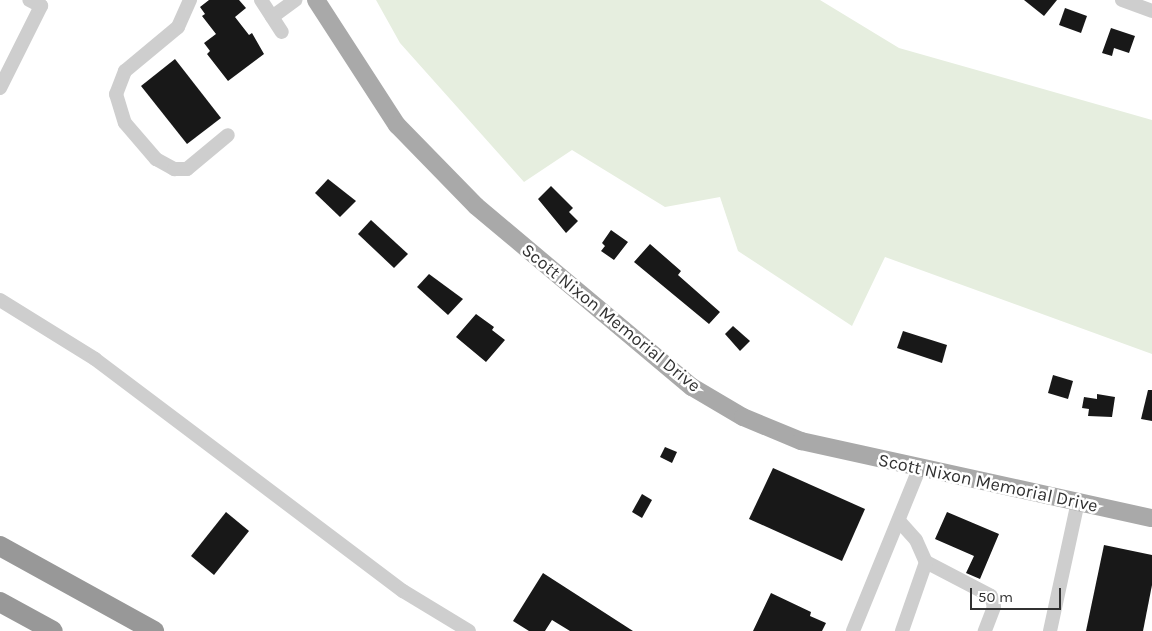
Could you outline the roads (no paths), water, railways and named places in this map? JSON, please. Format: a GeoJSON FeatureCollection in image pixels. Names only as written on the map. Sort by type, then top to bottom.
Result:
{"type":"FeatureCollection","features":[{"type":"Feature","properties":{"kind":"highway"},"geometry":{"type":"LineString","coordinates":[[0,546],[154,631]]}},
{"type":"Feature","properties":{"kind":"highway"},"geometry":{"type":"LineString","coordinates":[[0,602],[52,631]]}},
{"type":"Feature","properties":{"kind":"main road","name":"Scott Nixon Memorial Drive"},"geometry":{"type":"LineString","coordinates":[[316,0],[404,132],[476,206],[692,388],[744,417],[801,440],[919,469],[1152,518]]}},
{"type":"Feature","properties":{"kind":"street"},"geometry":{"type":"LineString","coordinates":[[0,88],[41,6],[29,0]]}},
{"type":"Feature","properties":{"kind":"street"},"geometry":{"type":"LineString","coordinates":[[190,0],[178,26],[125,71],[116,94],[125,123],[156,159],[174,168],[187,169],[228,135]]}},
{"type":"Feature","properties":{"kind":"street"},"geometry":{"type":"LineString","coordinates":[[260,0],[282,32]]}},
{"type":"Feature","properties":{"kind":"street"},"geometry":{"type":"LineString","coordinates":[[272,17],[295,0]]}},
{"type":"Feature","properties":{"kind":"street"},"geometry":{"type":"LineString","coordinates":[[1122,0],[1152,10]]}},
{"type":"Feature","properties":{"kind":"street"},"geometry":{"type":"LineString","coordinates":[[0,300],[95,359],[403,590],[469,631]]}},
{"type":"Feature","properties":{"kind":"street"},"geometry":{"type":"LineString","coordinates":[[852,631],[919,469]]}},
{"type":"Feature","properties":{"kind":"street"},"geometry":{"type":"LineString","coordinates":[[1050,631],[1078,502]]}},
{"type":"Feature","properties":{"kind":"street"},"geometry":{"type":"LineString","coordinates":[[899,521],[916,540],[926,562],[991,596],[994,607],[985,631]]}},
{"type":"Feature","properties":{"kind":"street"},"geometry":{"type":"LineString","coordinates":[[902,631],[926,562]]}}]}
